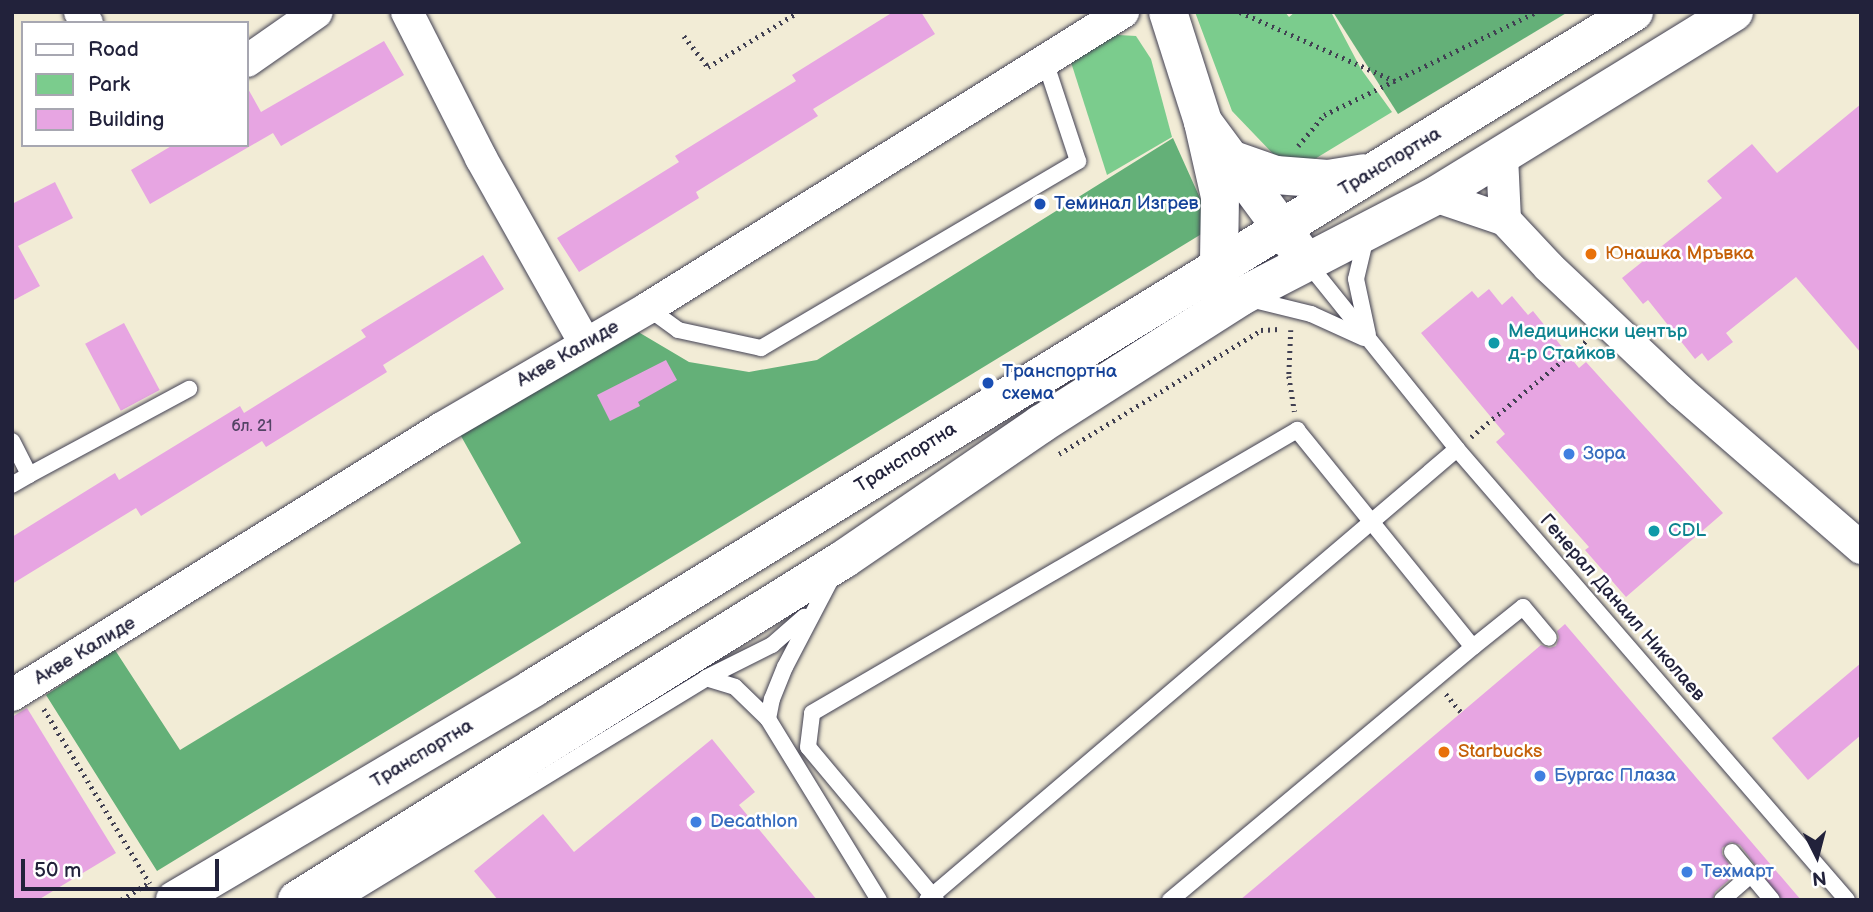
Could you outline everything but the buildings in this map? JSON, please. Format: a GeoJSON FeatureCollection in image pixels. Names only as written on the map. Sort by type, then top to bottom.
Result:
{"type":"FeatureCollection","features":[{"type":"Feature","properties":{"kind":"main road"},"geometry":{"type":"LineString","coordinates":[[1168,12],[1203,122],[1220,197],[1219,264]]}},
{"type":"Feature","properties":{"kind":"main road","name":"Транспортна"},"geometry":{"type":"LineString","coordinates":[[163,891],[545,681],[1219,264],[1634,12]]}},
{"type":"Feature","properties":{"kind":"main road"},"geometry":{"type":"LineString","coordinates":[[297,900],[844,559],[1041,424],[1253,318],[1306,261],[1435,195],[1734,12]]}},
{"type":"Feature","properties":{"kind":"main road"},"geometry":{"type":"LineString","coordinates":[[1203,122],[1306,261]]}},
{"type":"Feature","properties":{"kind":"main road"},"geometry":{"type":"LineString","coordinates":[[1230,159],[1276,175],[1328,179],[1376,170]]}},
{"type":"Feature","properties":{"kind":"street"},"geometry":{"type":"LineString","coordinates":[[248,60],[317,12]]}},
{"type":"Feature","properties":{"kind":"street"},"geometry":{"type":"LineString","coordinates":[[407,12],[481,158],[585,343]]}},
{"type":"Feature","properties":{"kind":"street","name":"Акве Калиде"},"geometry":{"type":"LineString","coordinates":[[20,690],[585,343],[648,308],[1123,12]]}},
{"type":"Feature","properties":{"kind":"street"},"geometry":{"type":"LineString","coordinates":[[1502,156],[1505,220]]}},
{"type":"Feature","properties":{"kind":"street"},"geometry":{"type":"LineString","coordinates":[[1435,195],[1505,220],[1680,391],[1861,548]]}},
{"type":"Feature","properties":{"kind":"lane"},"geometry":{"type":"LineString","coordinates":[[648,308],[678,330],[761,348],[1077,161],[1045,61]]}},
{"type":"Feature","properties":{"kind":"lane"},"geometry":{"type":"LineString","coordinates":[[1368,229],[1356,279],[1370,341]]}},
{"type":"Feature","properties":{"kind":"lane","name":"Генерал Данаил Николаев"},"geometry":{"type":"LineString","coordinates":[[1306,261],[1457,449],[1847,900]]}},
{"type":"Feature","properties":{"kind":"lane"},"geometry":{"type":"LineString","coordinates":[[1253,318],[1311,314],[1370,341]]}},
{"type":"Feature","properties":{"kind":"lane"},"geometry":{"type":"LineString","coordinates":[[12,485],[189,389]]}},
{"type":"Feature","properties":{"kind":"lane"},"geometry":{"type":"LineString","coordinates":[[1457,449],[1371,522],[932,898],[808,747],[812,713],[1297,430],[1371,522],[1473,647]]}},
{"type":"Feature","properties":{"kind":"lane"},"geometry":{"type":"LineString","coordinates":[[12,441],[29,475]]}},
{"type":"Feature","properties":{"kind":"lane"},"geometry":{"type":"LineString","coordinates":[[768,719],[780,677],[814,606],[844,559]]}},
{"type":"Feature","properties":{"kind":"lane"},"geometry":{"type":"LineString","coordinates":[[343,900],[706,678],[772,645],[814,606]]}},
{"type":"Feature","properties":{"kind":"lane"},"geometry":{"type":"LineString","coordinates":[[1170,900],[1523,607],[1549,638]]}},
{"type":"Feature","properties":{"kind":"lane"},"geometry":{"type":"LineString","coordinates":[[706,678],[735,687],[768,719],[879,900]]}},
{"type":"Feature","properties":{"kind":"lane"},"geometry":{"type":"LineString","coordinates":[[1732,852],[1772,900]]}},
{"type":"Feature","properties":{"kind":"lane"},"geometry":{"type":"LineString","coordinates":[[1722,900],[1751,875]]}},
{"type":"Feature","properties":{"kind":"path"},"geometry":{"type":"LineString","coordinates":[[684,36],[708,67],[798,12]]}},
{"type":"Feature","properties":{"kind":"path"},"geometry":{"type":"LineString","coordinates":[[1240,12],[1396,81]]}},
{"type":"Feature","properties":{"kind":"path"},"geometry":{"type":"LineString","coordinates":[[1293,152],[1324,115],[1396,81],[1433,59],[1461,50],[1536,12]]}},
{"type":"Feature","properties":{"kind":"path"},"geometry":{"type":"LineString","coordinates":[[1047,461],[1253,318],[1291,329],[1289,376],[1297,430]]}},
{"type":"Feature","properties":{"kind":"path"},"geometry":{"type":"LineString","coordinates":[[1457,449],[1608,322]]}},
{"type":"Feature","properties":{"kind":"path"},"geometry":{"type":"LineString","coordinates":[[20,690],[163,891]]}},
{"type":"Feature","properties":{"kind":"green space"},"geometry":{"type":"Polygon","coordinates":[[[1195,12],[1285,12],[1289,17],[1295,12],[1331,12],[1361,69],[1392,112],[1300,168],[1276,157],[1232,111],[1195,12]]]}},
{"type":"Feature","properties":{"kind":"green space"},"geometry":{"type":"Polygon","coordinates":[[[1333,12],[1568,12],[1398,114],[1333,12]]]}},
{"type":"Feature","properties":{"kind":"green space"},"geometry":{"type":"Polygon","coordinates":[[[1101,34],[1136,36],[1151,59],[1172,137],[1107,175],[1069,56],[1101,34]]]}},
{"type":"Feature","properties":{"kind":"green space"},"geometry":{"type":"Polygon","coordinates":[[[1173,138],[1213,227],[157,871],[46,695],[115,650],[180,750],[521,543],[452,420],[627,311],[640,333],[689,362],[749,372],[817,360],[1173,138]]]}},
{"type":"Feature","properties":{"kind":"place","name":"Теминал Изгрев"},"geometry":{"type":"Point","coordinates":[1040,204]}},
{"type":"Feature","properties":{"kind":"place","name":"Юнашка Мръвка"},"geometry":{"type":"Point","coordinates":[1591,254]}},
{"type":"Feature","properties":{"kind":"place","name":"Медицински център д-р Стайков"},"geometry":{"type":"Point","coordinates":[1494,343]}},
{"type":"Feature","properties":{"kind":"place","name":"Транспортна схема"},"geometry":{"type":"Point","coordinates":[988,383]}},
{"type":"Feature","properties":{"kind":"place","name":"Зора"},"geometry":{"type":"Point","coordinates":[1569,454]}},
{"type":"Feature","properties":{"kind":"place","name":"CDL"},"geometry":{"type":"Point","coordinates":[1654,531]}},
{"type":"Feature","properties":{"kind":"place","name":"Starbucks"},"geometry":{"type":"Point","coordinates":[1444,752]}},
{"type":"Feature","properties":{"kind":"place","name":"Бургас Плаза"},"geometry":{"type":"Point","coordinates":[1540,776]}},
{"type":"Feature","properties":{"kind":"place","name":"Decathlon"},"geometry":{"type":"Point","coordinates":[696,822]}},
{"type":"Feature","properties":{"kind":"place","name":"Техмарт"},"geometry":{"type":"Point","coordinates":[1687,872]}}]}
